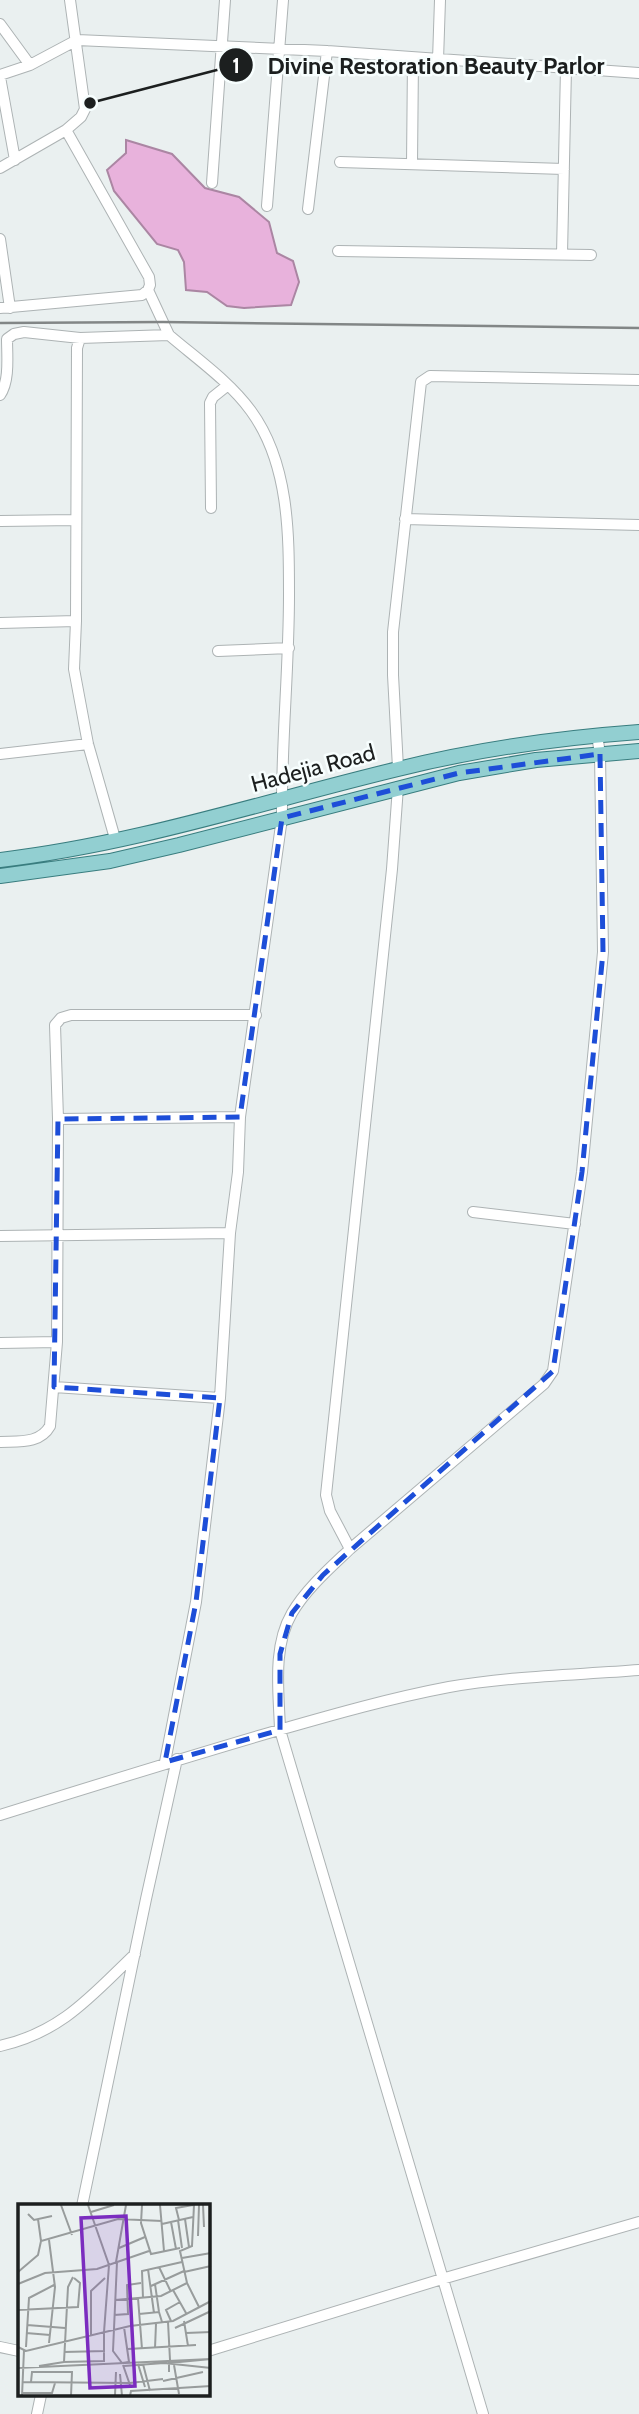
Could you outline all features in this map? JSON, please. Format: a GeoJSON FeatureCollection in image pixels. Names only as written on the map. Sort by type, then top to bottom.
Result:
{"type":"FeatureCollection","features":[{"type":"Feature","properties":{"kind":"main road","name":"Hadejia Road"},"geometry":{"type":"LineString","coordinates":[[0,860],[116,842],[398,768],[497,749],[639,732]]}},
{"type":"Feature","properties":{"kind":"main road","name":"Hadejia Road"},"geometry":{"type":"LineString","coordinates":[[0,876],[110,861],[241,830],[398,787],[488,767],[639,751]]}},
{"type":"Feature","properties":{"kind":"street"},"geometry":{"type":"LineString","coordinates":[[0,169],[66,130],[81,117],[85,109],[70,0]]}},
{"type":"Feature","properties":{"kind":"street"},"geometry":{"type":"LineString","coordinates":[[212,183],[225,0]]}},
{"type":"Feature","properties":{"kind":"street"},"geometry":{"type":"LineString","coordinates":[[267,206],[283,0]]}},
{"type":"Feature","properties":{"kind":"street"},"geometry":{"type":"LineString","coordinates":[[438,60],[440,0]]}},
{"type":"Feature","properties":{"kind":"street"},"geometry":{"type":"LineString","coordinates":[[0,24],[30,65]]}},
{"type":"Feature","properties":{"kind":"street"},"geometry":{"type":"LineString","coordinates":[[15,160],[0,76],[30,65],[77,40],[327,51],[639,73]]}},
{"type":"Feature","properties":{"kind":"street"},"geometry":{"type":"LineString","coordinates":[[308,209],[327,51]]}},
{"type":"Feature","properties":{"kind":"street"},"geometry":{"type":"LineString","coordinates":[[412,58],[412,164]]}},
{"type":"Feature","properties":{"kind":"street"},"geometry":{"type":"LineString","coordinates":[[562,254],[566,68]]}},
{"type":"Feature","properties":{"kind":"street"},"geometry":{"type":"LineString","coordinates":[[0,239],[5,308],[142,295],[148,290],[149,277],[66,130]]}},
{"type":"Feature","properties":{"kind":"street"},"geometry":{"type":"LineString","coordinates":[[340,162],[564,169]]}},
{"type":"Feature","properties":{"kind":"street"},"geometry":{"type":"LineString","coordinates":[[338,251],[591,255]]}},
{"type":"Feature","properties":{"kind":"street"},"geometry":{"type":"LineString","coordinates":[[148,290],[169,335],[228,385],[251,411],[278,468],[286,509],[289,648],[282,818],[240,1117],[220,1398],[196,1602],[165,1762]]}},
{"type":"Feature","properties":{"kind":"street"},"geometry":{"type":"LineString","coordinates":[[0,395],[4,390],[6,376],[7,339],[13,334],[24,332],[80,338],[169,335]]}},
{"type":"Feature","properties":{"kind":"street"},"geometry":{"type":"LineString","coordinates":[[80,338],[77,348],[75,685],[88,744],[116,842]]}},
{"type":"Feature","properties":{"kind":"street"},"geometry":{"type":"LineString","coordinates":[[398,768],[393,632],[421,382],[430,376],[639,380]]}},
{"type":"Feature","properties":{"kind":"street"},"geometry":{"type":"LineString","coordinates":[[211,508],[210,403],[213,397],[228,385]]}},
{"type":"Feature","properties":{"kind":"street"},"geometry":{"type":"LineString","coordinates":[[405,519],[639,524]]}},
{"type":"Feature","properties":{"kind":"street"},"geometry":{"type":"LineString","coordinates":[[0,521],[75,520]]}},
{"type":"Feature","properties":{"kind":"street"},"geometry":{"type":"LineString","coordinates":[[0,623],[76,621]]}},
{"type":"Feature","properties":{"kind":"street"},"geometry":{"type":"LineString","coordinates":[[218,651],[289,648]]}},
{"type":"Feature","properties":{"kind":"street"},"geometry":{"type":"LineString","coordinates":[[483,2414],[280,1730],[279,1676],[283,1635],[292,1613],[323,1575],[544,1384],[553,1371],[575,1224],[603,951],[600,754],[597,735]]}},
{"type":"Feature","properties":{"kind":"street"},"geometry":{"type":"LineString","coordinates":[[0,754],[88,744]]}},
{"type":"Feature","properties":{"kind":"street"},"geometry":{"type":"LineString","coordinates":[[350,1549],[330,1511],[326,1495],[391,883],[398,787]]}},
{"type":"Feature","properties":{"kind":"street"},"geometry":{"type":"LineString","coordinates":[[0,1442],[33,1441],[45,1435],[50,1426],[57,1342],[58,1119],[55,1025],[61,1018],[71,1015],[256,1015]]}},
{"type":"Feature","properties":{"kind":"street"},"geometry":{"type":"LineString","coordinates":[[58,1119],[240,1117]]}},
{"type":"Feature","properties":{"kind":"street"},"geometry":{"type":"LineString","coordinates":[[473,1212],[575,1224]]}},
{"type":"Feature","properties":{"kind":"street"},"geometry":{"type":"LineString","coordinates":[[0,1236],[230,1233]]}},
{"type":"Feature","properties":{"kind":"street"},"geometry":{"type":"LineString","coordinates":[[0,1343],[57,1342]]}},
{"type":"Feature","properties":{"kind":"street"},"geometry":{"type":"LineString","coordinates":[[54,1387],[220,1398]]}},
{"type":"Feature","properties":{"kind":"street"},"geometry":{"type":"LineString","coordinates":[[0,1815],[165,1762],[332,1714],[450,1687],[639,1670]]}},
{"type":"Feature","properties":{"kind":"street"},"geometry":{"type":"LineString","coordinates":[[82,2204],[177,1759]]}},
{"type":"Feature","properties":{"kind":"street"},"geometry":{"type":"LineString","coordinates":[[0,2046],[36,2036],[71,2015],[135,1954]]}},
{"type":"Feature","properties":{"kind":"street"},"geometry":{"type":"LineString","coordinates":[[210,2350],[639,2222]]}},
{"type":"Feature","properties":{"kind":"street"},"geometry":{"type":"LineString","coordinates":[[0,2347],[18,2351]]}},
{"type":"Feature","properties":{"kind":"street"},"geometry":{"type":"LineString","coordinates":[[37,2414],[41,2396]]}},
{"type":"Feature","properties":{"kind":"highlighted area"},"geometry":{"type":"Polygon","coordinates":[[[600,754],[603,952],[582,1172],[553,1371],[323,1575],[292,1613],[280,1654],[280,1730],[165,1762],[196,1602],[220,1398],[54,1387],[58,1119],[240,1117],[282,818],[459,773],[600,754]]]}},
{"type":"Feature","properties":{"kind":"shaded area"},"geometry":{"type":"Polygon","coordinates":[[[126,140],[172,154],[205,188],[239,197],[269,222],[277,253],[293,261],[299,282],[291,305],[244,308],[227,306],[207,292],[186,290],[184,262],[178,250],[157,244],[114,191],[107,170],[126,153],[126,140]]]}},
{"type":"Feature","properties":{"kind":"railway"},"geometry":{"type":"LineString","coordinates":[[0,323],[163,322],[639,328]]}},
{"type":"Feature","properties":{"kind":"place","name":"Divine Restoration Beauty Parlor"},"geometry":{"type":"Point","coordinates":[90,103]}}]}
